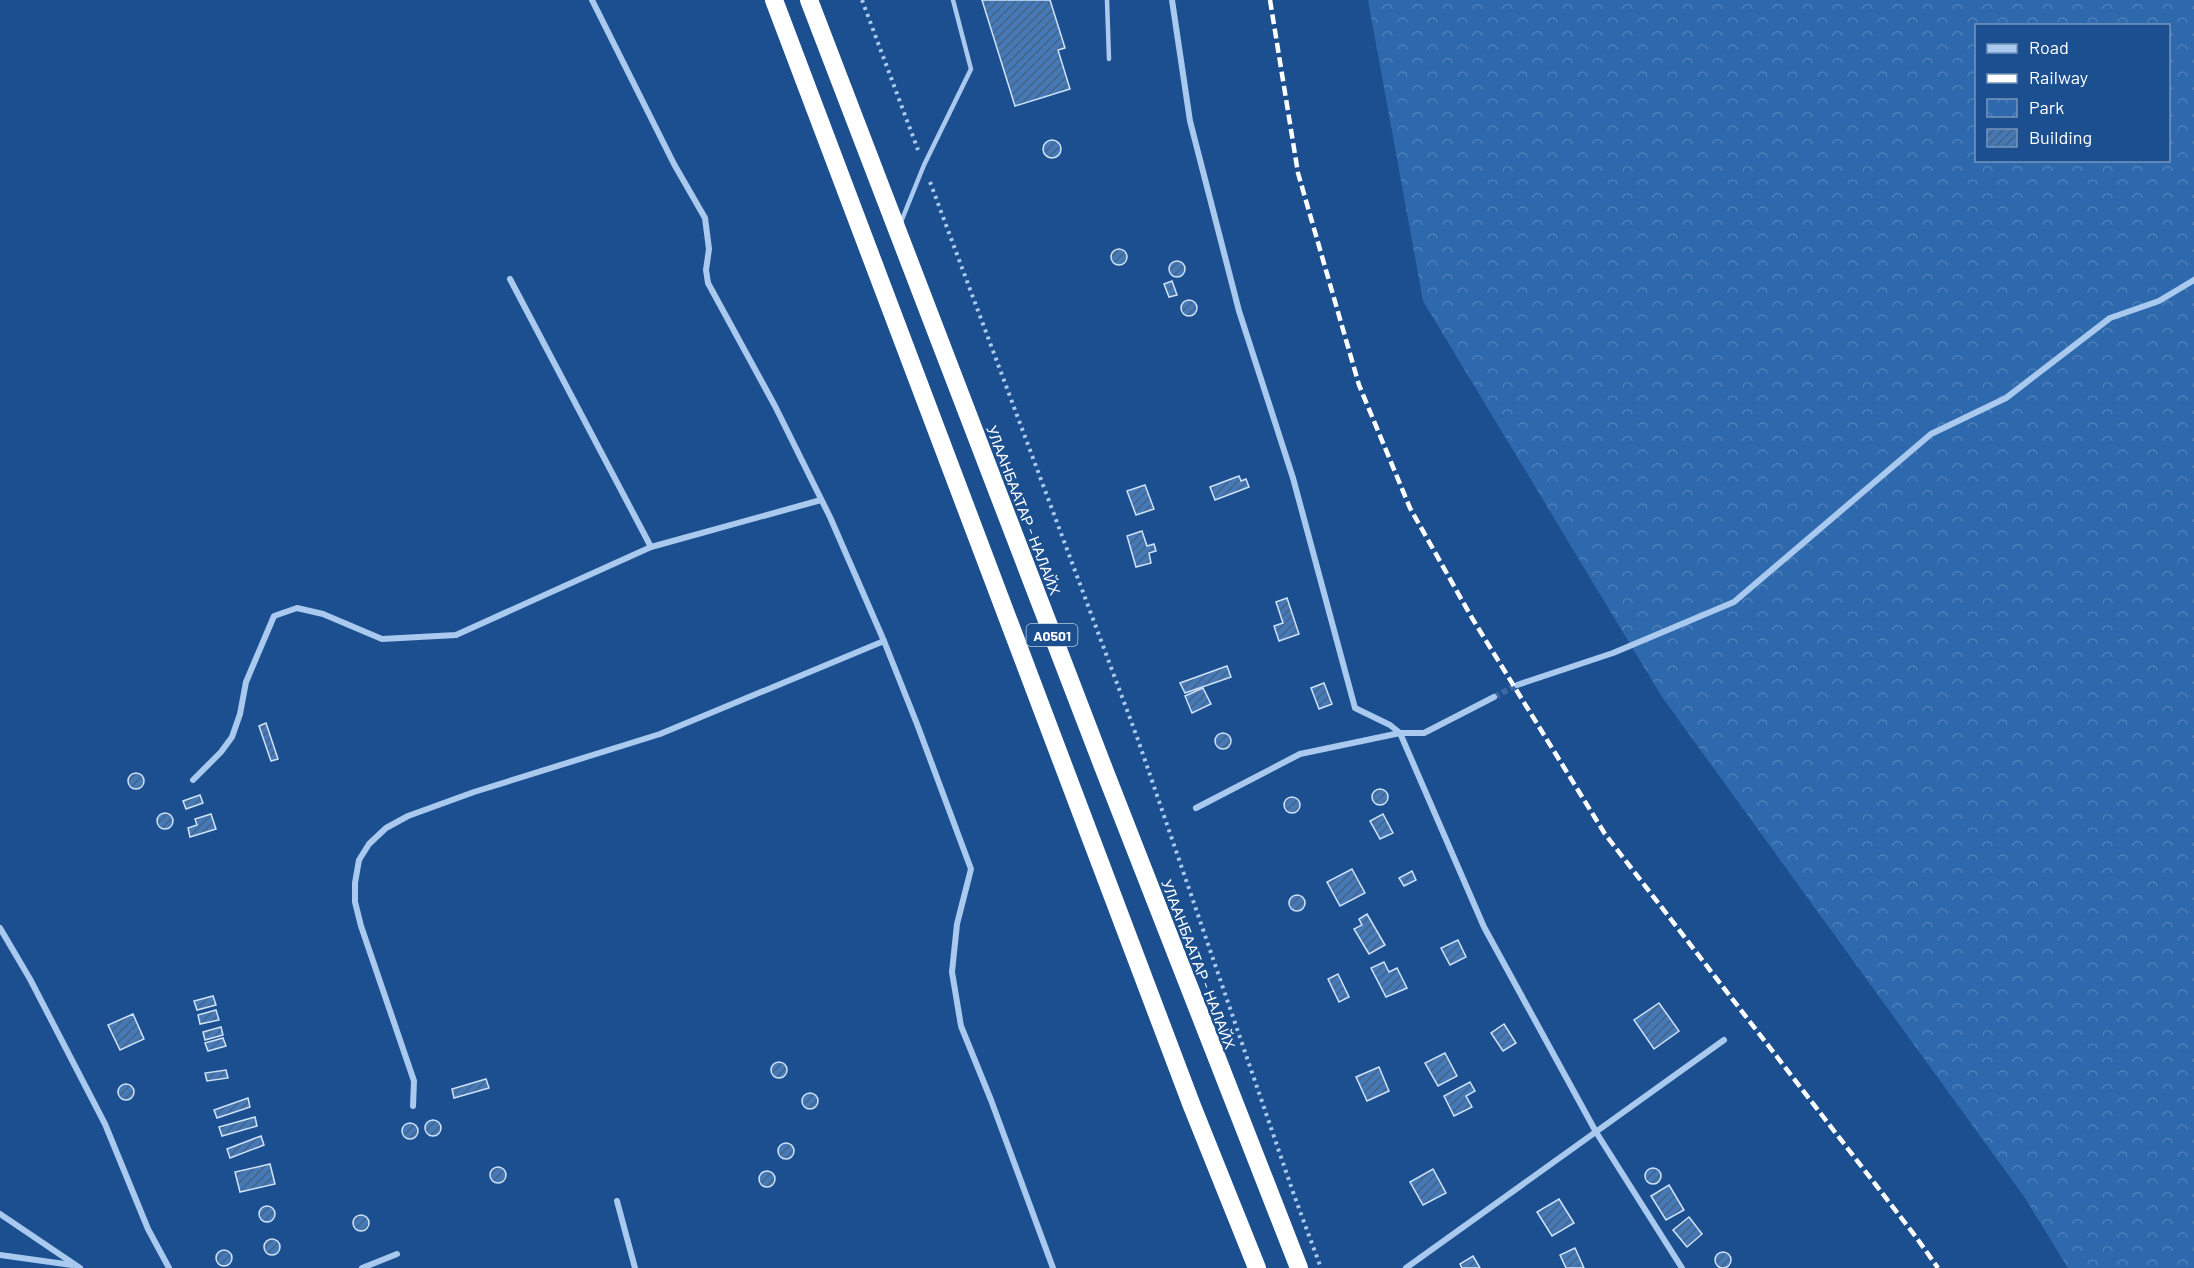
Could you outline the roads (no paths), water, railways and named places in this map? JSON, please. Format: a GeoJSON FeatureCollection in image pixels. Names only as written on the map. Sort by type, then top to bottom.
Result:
{"type":"FeatureCollection","features":[{"type":"Feature","properties":{"kind":"highway","name":"A0501"},"geometry":{"type":"LineString","coordinates":[[774,0],[1192,1106],[1257,1268]]}},
{"type":"Feature","properties":{"kind":"highway","name":"УЛААНБААТАР - НАЛАЙХ"},"geometry":{"type":"LineString","coordinates":[[809,0],[1102,764],[1299,1268]]}},
{"type":"Feature","properties":{"kind":"street"},"geometry":{"type":"LineString","coordinates":[[592,0],[674,164],[705,218],[709,249],[706,270],[708,283],[775,405],[821,500],[884,641],[971,869],[957,924],[952,972],[961,1026],[992,1100],[1053,1268]]}},
{"type":"Feature","properties":{"kind":"street"},"geometry":{"type":"LineString","coordinates":[[1172,0],[1190,121],[1239,311],[1293,478],[1355,708],[1390,725],[1400,733],[1484,927],[1596,1132],[1682,1268]]}},
{"type":"Feature","properties":{"kind":"street"},"geometry":{"type":"LineString","coordinates":[[510,279],[651,547]]}},
{"type":"Feature","properties":{"kind":"street"},"geometry":{"type":"LineString","coordinates":[[1517,685],[1613,653],[1734,602],[1931,434],[2006,398],[2110,318],[2159,301],[2194,280]]}},
{"type":"Feature","properties":{"kind":"street"},"geometry":{"type":"LineString","coordinates":[[193,780],[221,752],[232,737],[240,714],[246,682],[274,616],[297,608],[323,614],[382,639],[456,635],[651,547],[821,500]]}},
{"type":"Feature","properties":{"kind":"street"},"geometry":{"type":"LineString","coordinates":[[414,1106],[414,1081],[361,926],[355,902],[355,883],[359,860],[369,844],[386,828],[408,816],[474,792],[660,734],[884,641]]}},
{"type":"Feature","properties":{"kind":"street"},"geometry":{"type":"LineString","coordinates":[[1196,808],[1300,754],[1400,733],[1424,733],[1494,697]]}},
{"type":"Feature","properties":{"kind":"street"},"geometry":{"type":"LineString","coordinates":[[0,928],[30,979],[105,1124],[148,1229],[169,1268]]}},
{"type":"Feature","properties":{"kind":"street"},"geometry":{"type":"LineString","coordinates":[[1406,1268],[1724,1040]]}},
{"type":"Feature","properties":{"kind":"street"},"geometry":{"type":"LineString","coordinates":[[617,1201],[636,1268]]}},
{"type":"Feature","properties":{"kind":"street"},"geometry":{"type":"LineString","coordinates":[[0,1214],[77,1267]]}},
{"type":"Feature","properties":{"kind":"street"},"geometry":{"type":"LineString","coordinates":[[362,1268],[397,1254]]}},
{"type":"Feature","properties":{"kind":"street"},"geometry":{"type":"LineString","coordinates":[[0,1255],[77,1267]]}},
{"type":"Feature","properties":{"kind":"lane"},"geometry":{"type":"LineString","coordinates":[[897,230],[924,165],[971,69],[953,0]]}},
{"type":"Feature","properties":{"kind":"lane"},"geometry":{"type":"LineString","coordinates":[[1107,0],[1110,59]]}},
{"type":"Feature","properties":{"kind":"tunnel"},"geometry":{"type":"LineString","coordinates":[[1494,697],[1517,685]]}},
{"type":"Feature","properties":{"kind":"railway"},"geometry":{"type":"LineString","coordinates":[[1270,0],[1298,173],[1359,385],[1410,508],[1472,618],[1605,834],[1938,1268]]}}]}
